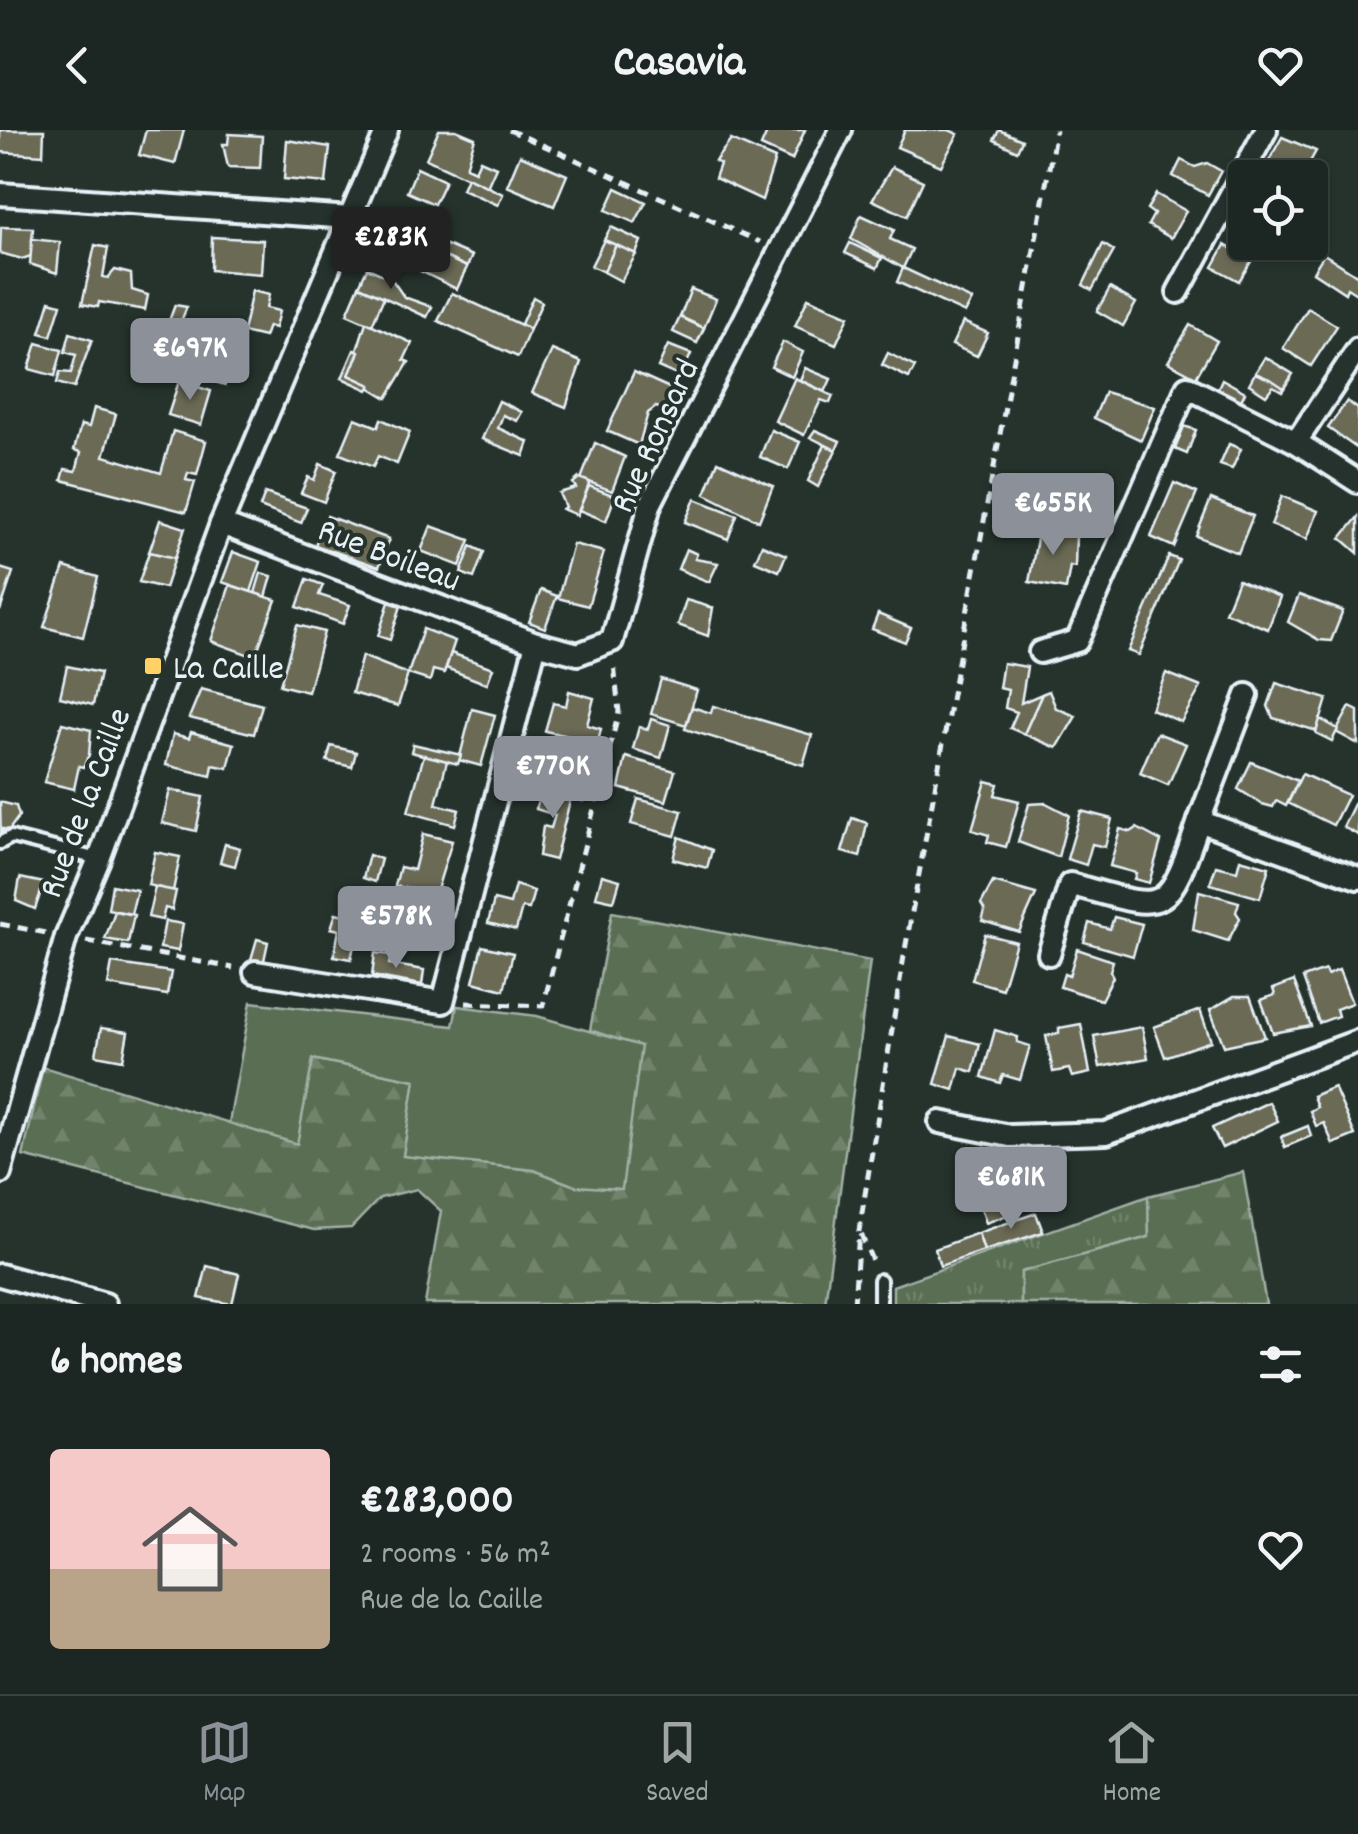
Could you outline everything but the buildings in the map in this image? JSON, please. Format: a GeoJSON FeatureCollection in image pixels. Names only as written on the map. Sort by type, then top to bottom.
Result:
{"type":"FeatureCollection","features":[{"type":"Feature","properties":{"kind":"street","name":"Rue de la Caille"},"geometry":{"type":"LineString","coordinates":[[0,1173],[66,937],[99,860],[220,524],[387,130]]}},
{"type":"Feature","properties":{"kind":"street","name":"Rue Ronsard"},"geometry":{"type":"LineString","coordinates":[[612,641],[650,505],[841,130]]}},
{"type":"Feature","properties":{"kind":"street"},"geometry":{"type":"LineString","coordinates":[[1178,292],[1266,130]]}},
{"type":"Feature","properties":{"kind":"street"},"geometry":{"type":"LineString","coordinates":[[0,194],[352,218]]}},
{"type":"Feature","properties":{"kind":"street"},"geometry":{"type":"LineString","coordinates":[[1296,442],[1358,349]]}},
{"type":"Feature","properties":{"kind":"street"},"geometry":{"type":"LineString","coordinates":[[1040,652],[1077,641],[1187,388],[1296,442],[1358,482]]}},
{"type":"Feature","properties":{"kind":"street","name":"Rue Boileau"},"geometry":{"type":"LineString","coordinates":[[220,524],[536,643]]}},
{"type":"Feature","properties":{"kind":"street"},"geometry":{"type":"LineString","coordinates":[[255,972],[444,1002],[536,643],[578,654],[612,641]]}},
{"type":"Feature","properties":{"kind":"street"},"geometry":{"type":"LineString","coordinates":[[1049,954],[1070,884],[1141,904],[1155,903],[1178,884],[1247,695]]}},
{"type":"Feature","properties":{"kind":"street"},"geometry":{"type":"LineString","coordinates":[[1199,821],[1358,878]]}},
{"type":"Feature","properties":{"kind":"street"},"geometry":{"type":"LineString","coordinates":[[940,1122],[1010,1136],[1106,1133],[1358,1040]]}},
{"type":"Feature","properties":{"kind":"street"},"geometry":{"type":"LineString","coordinates":[[1,1278],[105,1304]]}},
{"type":"Feature","properties":{"kind":"lane"},"geometry":{"type":"LineString","coordinates":[[0,844],[11,838],[99,860]]}},
{"type":"Feature","properties":{"kind":"lane"},"geometry":{"type":"LineString","coordinates":[[880,1280],[880,1304]]}},
{"type":"Feature","properties":{"kind":"path"},"geometry":{"type":"LineString","coordinates":[[509,130],[782,252]]}},
{"type":"Feature","properties":{"kind":"path"},"geometry":{"type":"LineString","coordinates":[[854,1304],[860,1231],[905,950],[1056,130]]}},
{"type":"Feature","properties":{"kind":"path"},"geometry":{"type":"LineString","coordinates":[[444,1002],[543,1006],[619,712],[612,641]]}},
{"type":"Feature","properties":{"kind":"path"},"geometry":{"type":"LineString","coordinates":[[0,924],[255,972]]}},
{"type":"Feature","properties":{"kind":"path"},"geometry":{"type":"LineString","coordinates":[[860,1231],[880,1280]]}},
{"type":"Feature","properties":{"kind":"green space"},"geometry":{"type":"Polygon","coordinates":[[[612,912],[870,961],[825,1304],[425,1304],[441,1211],[417,1189],[380,1198],[351,1228],[314,1230],[23,1156],[43,1067],[297,1143],[313,1059],[415,1080],[403,1156],[534,1170],[575,1186],[640,1047],[590,1030],[612,912]]]}},
{"type":"Feature","properties":{"kind":"green space"},"geometry":{"type":"Polygon","coordinates":[[[251,1002],[453,1026],[457,1006],[537,1016],[641,1046],[622,1189],[575,1186],[534,1170],[403,1156],[415,1080],[313,1059],[297,1144],[229,1123],[251,1002]]]}},
{"type":"Feature","properties":{"kind":"green space"},"geometry":{"type":"Polygon","coordinates":[[[1243,1172],[1266,1304],[1021,1304],[1021,1272],[1149,1237],[1148,1196],[1243,1172]]]}},
{"type":"Feature","properties":{"kind":"green space"},"geometry":{"type":"Polygon","coordinates":[[[1148,1196],[1149,1237],[1021,1272],[1021,1304],[893,1304],[893,1286],[1148,1196]]]}},
{"type":"Feature","properties":{"kind":"place","name":"La Caille"},"geometry":{"type":"Point","coordinates":[153,666]}}]}
